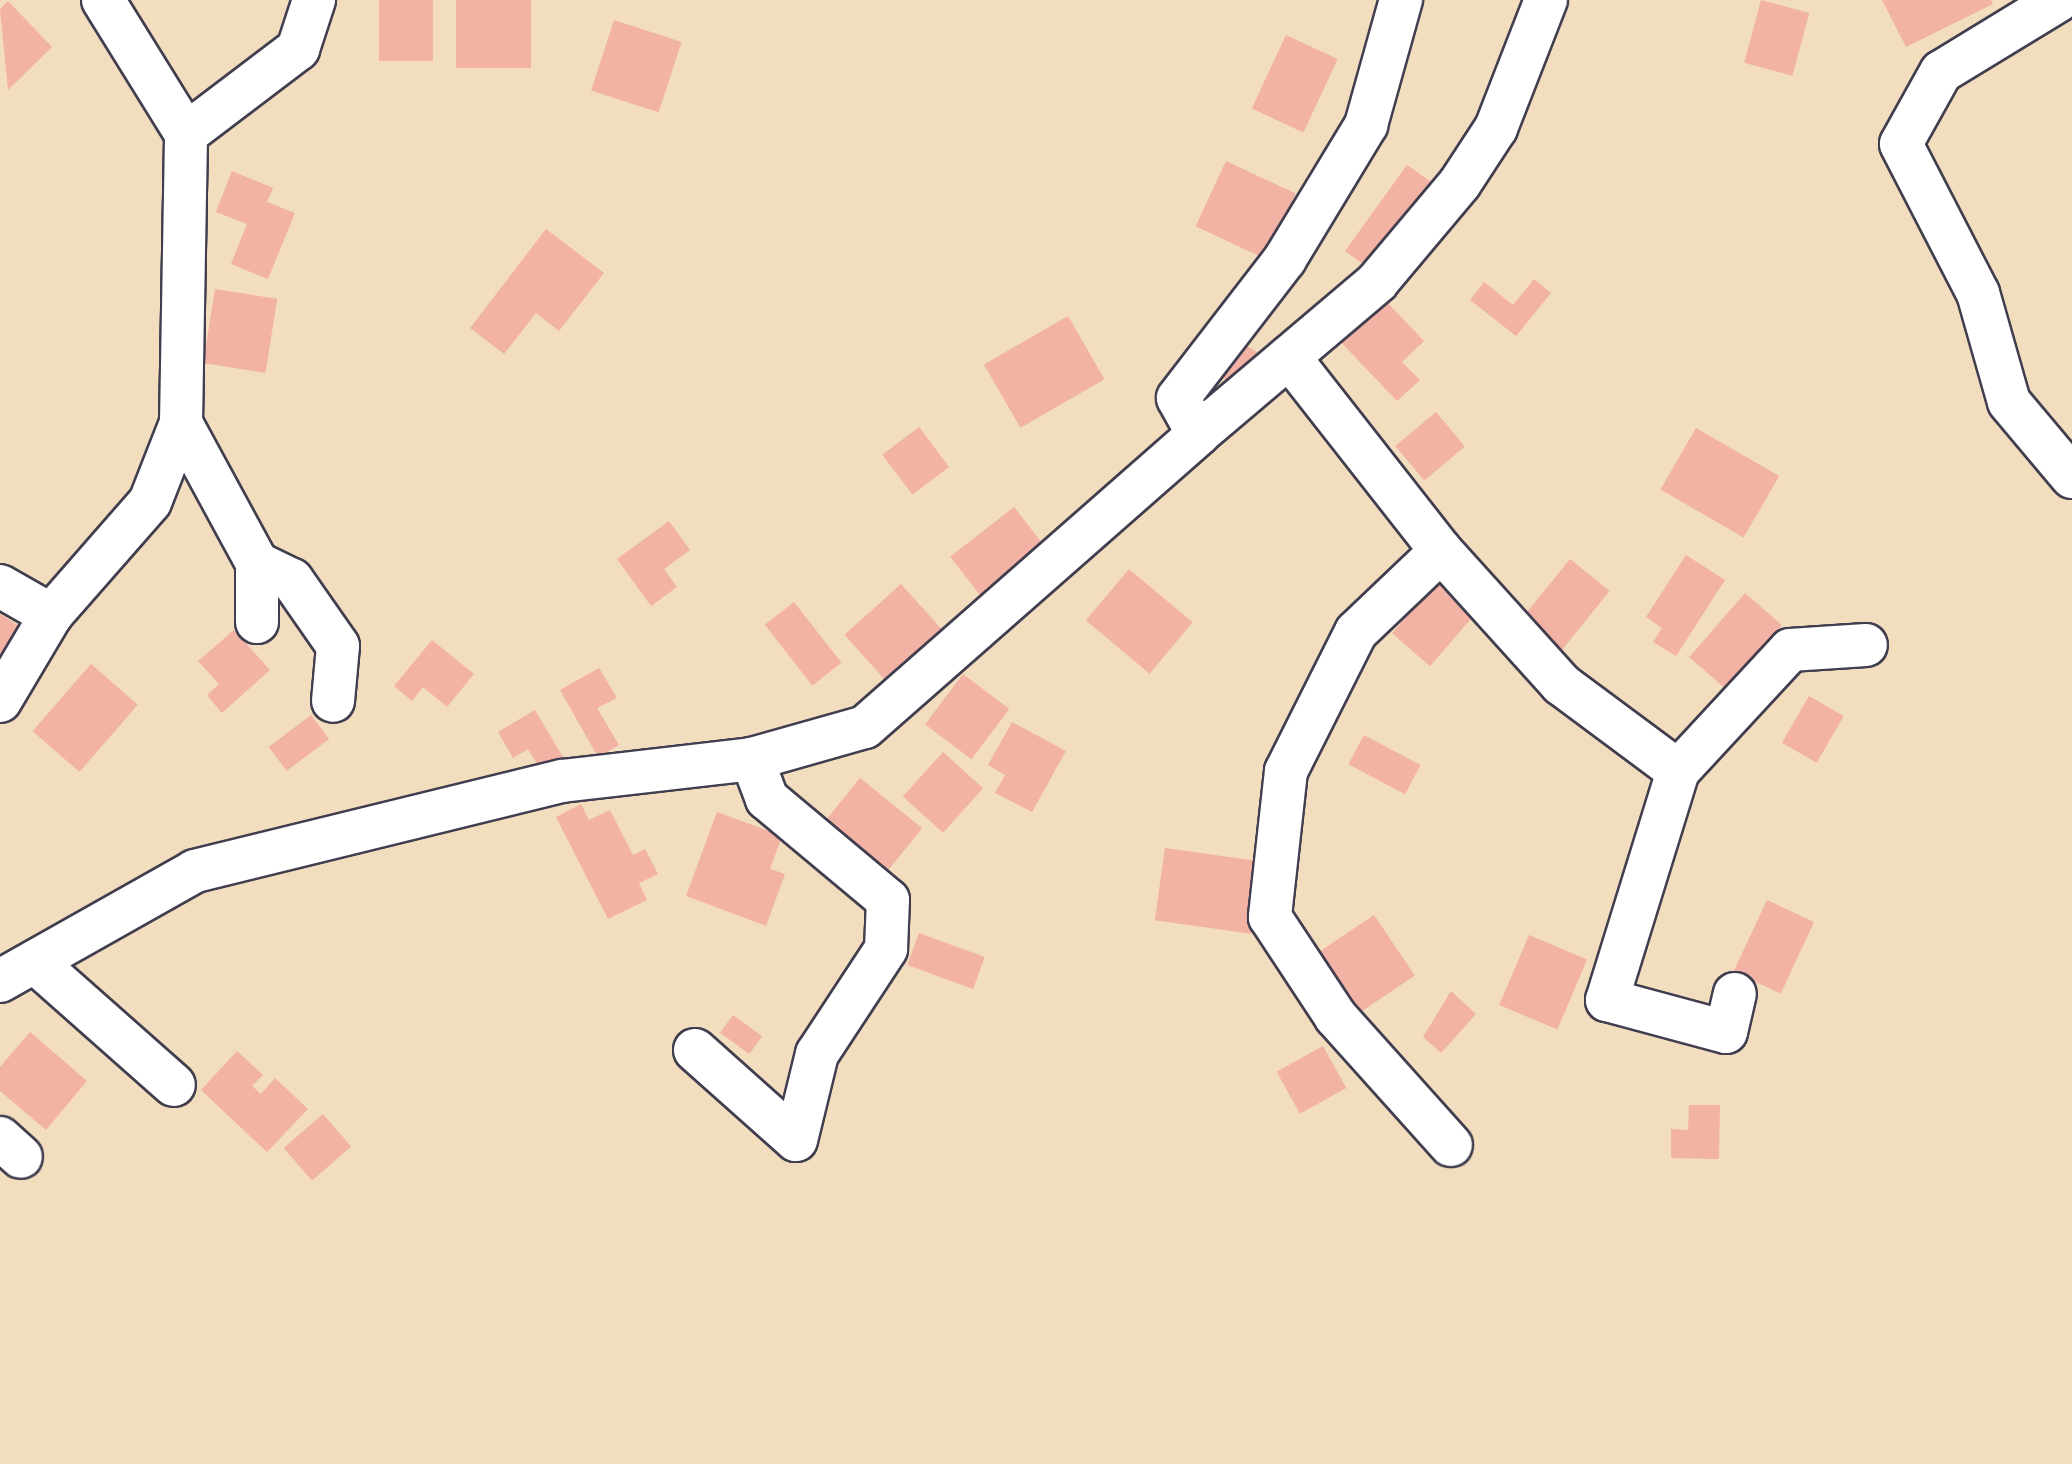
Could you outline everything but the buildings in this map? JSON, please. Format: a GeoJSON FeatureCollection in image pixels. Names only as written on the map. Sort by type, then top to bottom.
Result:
{"type":"FeatureCollection","features":[{"type":"Feature","properties":{"kind":"street"},"geometry":{"type":"LineString","coordinates":[[0,701],[52,616],[150,502],[181,422],[186,134],[102,0]]}},
{"type":"Feature","properties":{"kind":"street"},"geometry":{"type":"LineString","coordinates":[[186,134],[298,49],[314,0]]}},
{"type":"Feature","properties":{"kind":"street"},"geometry":{"type":"LineString","coordinates":[[1198,434],[1178,398],[1285,259],[1366,125],[1402,0]]}},
{"type":"Feature","properties":{"kind":"street"},"geometry":{"type":"LineString","coordinates":[[174,1084],[18,972],[195,871],[562,781],[752,759],[865,726],[1378,282],[1460,182],[1496,128],[1546,0]]}},
{"type":"Feature","properties":{"kind":"street"},"geometry":{"type":"LineString","coordinates":[[2059,0],[1941,72],[1901,144],[1978,293],[2009,402],[2072,477]]}},
{"type":"Feature","properties":{"kind":"street"},"geometry":{"type":"LineString","coordinates":[[1289,357],[1441,551],[1561,684],[1678,771]]}},
{"type":"Feature","properties":{"kind":"street"},"geometry":{"type":"LineString","coordinates":[[181,422],[257,564],[256,622]]}},
{"type":"Feature","properties":{"kind":"street"},"geometry":{"type":"LineString","coordinates":[[1441,551],[1356,632],[1286,771],[1270,917],[1336,1017],[1451,1145]]}},
{"type":"Feature","properties":{"kind":"street"},"geometry":{"type":"LineString","coordinates":[[257,564],[292,580],[338,646],[333,701]]}},
{"type":"Feature","properties":{"kind":"street"},"geometry":{"type":"LineString","coordinates":[[0,586],[52,616]]}},
{"type":"Feature","properties":{"kind":"street"},"geometry":{"type":"LineString","coordinates":[[1736,994],[1726,1032],[1607,1000],[1678,771],[1790,650],[1866,645]]}},
{"type":"Feature","properties":{"kind":"street"},"geometry":{"type":"LineString","coordinates":[[695,1050],[796,1140],[817,1054],[886,949],[888,900],[767,799],[752,759]]}}]}
